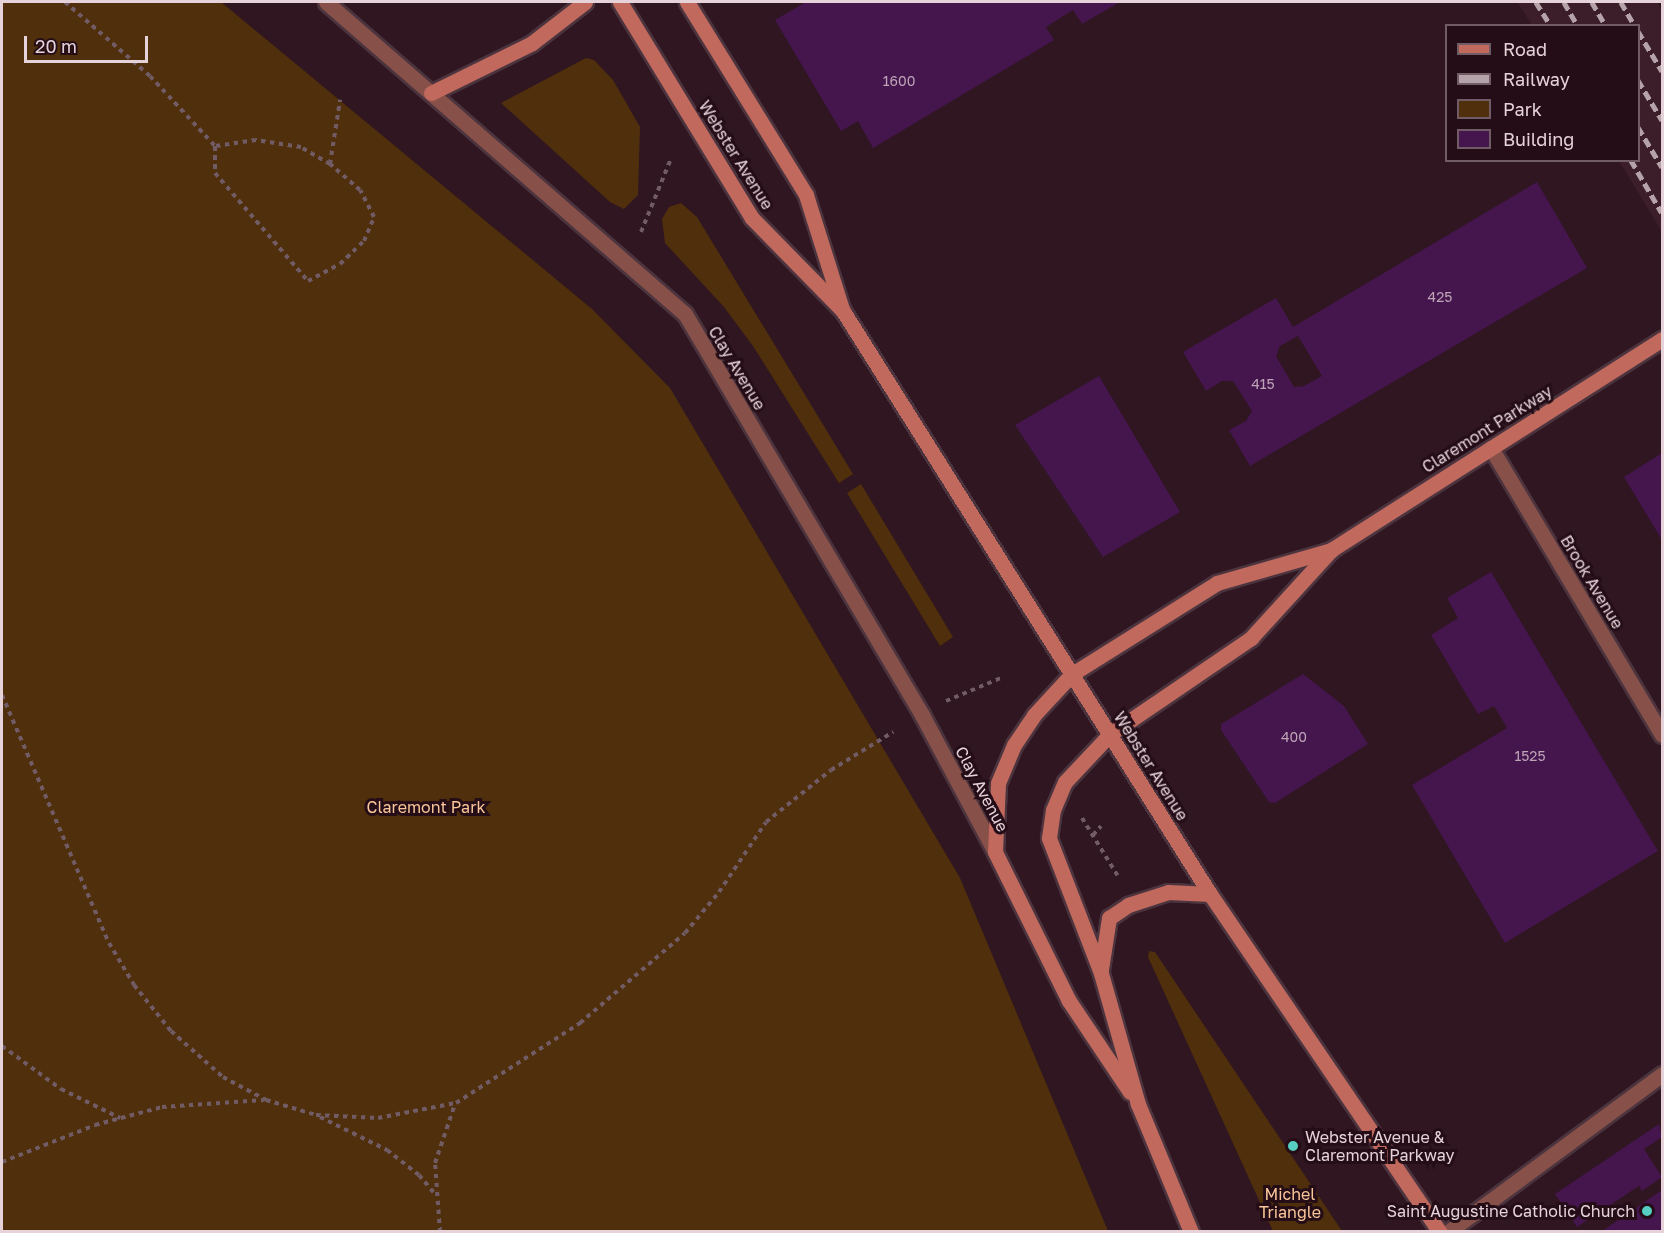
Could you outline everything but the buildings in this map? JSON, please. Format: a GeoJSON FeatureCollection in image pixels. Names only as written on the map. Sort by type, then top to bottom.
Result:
{"type":"FeatureCollection","features":[{"type":"Feature","properties":{"kind":"main road"},"geometry":{"type":"LineString","coordinates":[[431,93],[532,43],[585,2]]}},
{"type":"Feature","properties":{"kind":"main road","name":"Webster Avenue"},"geometry":{"type":"LineString","coordinates":[[620,2],[752,218],[843,311],[1210,894],[1440,1232]]}},
{"type":"Feature","properties":{"kind":"main road","name":"Webster Avenue"},"geometry":{"type":"LineString","coordinates":[[687,2],[806,195],[843,311]]}},
{"type":"Feature","properties":{"kind":"main road","name":"Claremont Parkway"},"geometry":{"type":"LineString","coordinates":[[1110,734],[1251,638],[1331,550],[1662,339]]}},
{"type":"Feature","properties":{"kind":"main road","name":"Claremont Parkway"},"geometry":{"type":"LineString","coordinates":[[1072,674],[1217,584],[1331,550]]}},
{"type":"Feature","properties":{"kind":"main road","name":"Clay Avenue"},"geometry":{"type":"LineString","coordinates":[[1072,674],[1034,715],[1014,745],[998,783],[995,852],[1068,1001],[1138,1104]]}},
{"type":"Feature","properties":{"kind":"main road","name":"Clay Avenue"},"geometry":{"type":"LineString","coordinates":[[1110,734],[1065,782],[1053,810],[1049,838],[1101,973],[1138,1104],[1191,1232]]}},
{"type":"Feature","properties":{"kind":"main road"},"geometry":{"type":"LineString","coordinates":[[1101,973],[1109,918],[1128,905],[1168,892],[1210,894]]}},
{"type":"Feature","properties":{"kind":"street","name":"Clay Avenue"},"geometry":{"type":"LineString","coordinates":[[326,2],[685,314],[922,715],[995,852]]}},
{"type":"Feature","properties":{"kind":"street","name":"Brook Avenue"},"geometry":{"type":"LineString","coordinates":[[1491,448],[1662,735]]}},
{"type":"Feature","properties":{"kind":"street"},"geometry":{"type":"LineString","coordinates":[[1448,1232],[1662,1074]]}},
{"type":"Feature","properties":{"kind":"path"},"geometry":{"type":"LineString","coordinates":[[65,2],[150,76],[215,146],[215,173],[308,281],[340,264],[364,241],[374,217],[360,190],[330,164],[301,147],[256,140],[215,146]]}},
{"type":"Feature","properties":{"kind":"path"},"geometry":{"type":"LineString","coordinates":[[330,164],[340,100]]}},
{"type":"Feature","properties":{"kind":"path"},"geometry":{"type":"LineString","coordinates":[[641,232],[670,161]]}},
{"type":"Feature","properties":{"kind":"path"},"geometry":{"type":"LineString","coordinates":[[944,702],[1003,677]]}},
{"type":"Feature","properties":{"kind":"path"},"geometry":{"type":"LineString","coordinates":[[2,695],[86,896],[134,985],[171,1031],[223,1077],[266,1100],[316,1115],[387,1150],[419,1175],[435,1194]]}},
{"type":"Feature","properties":{"kind":"path"},"geometry":{"type":"LineString","coordinates":[[316,1115],[378,1118],[456,1103],[580,1023],[648,968],[686,933],[719,892],[766,822],[831,770],[893,732]]}},
{"type":"Feature","properties":{"kind":"path"},"geometry":{"type":"LineString","coordinates":[[1078,811],[1124,886]]}},
{"type":"Feature","properties":{"kind":"path"},"geometry":{"type":"LineString","coordinates":[[1093,835],[1101,826]]}},
{"type":"Feature","properties":{"kind":"path"},"geometry":{"type":"LineString","coordinates":[[2,1046],[61,1089],[120,1118]]}},
{"type":"Feature","properties":{"kind":"path"},"geometry":{"type":"LineString","coordinates":[[2,1162],[43,1144],[120,1118],[162,1107],[266,1100]]}},
{"type":"Feature","properties":{"kind":"path"},"geometry":{"type":"LineString","coordinates":[[440,1232],[435,1194],[435,1162],[456,1103]]}},
{"type":"Feature","properties":{"kind":"shaded area"},"geometry":{"type":"Polygon","coordinates":[[[1517,2],[1657,2],[1662,11],[1662,232],[1620,162],[1640,162],[1640,24],[1531,24],[1517,2]]]}},
{"type":"Feature","properties":{"kind":"green space","name":"Claremont Park"},"geometry":{"type":"Polygon","coordinates":[[[2,2],[221,2],[592,309],[670,388],[960,878],[1108,1231],[2,1231],[2,2]]]}},
{"type":"Feature","properties":{"kind":"green space"},"geometry":{"type":"Polygon","coordinates":[[[586,58],[594,60],[613,80],[640,127],[638,195],[624,209],[610,202],[501,103],[586,58]]]}},
{"type":"Feature","properties":{"kind":"green space"},"geometry":{"type":"Polygon","coordinates":[[[681,203],[697,217],[853,474],[839,483],[753,346],[724,307],[665,243],[662,219],[669,207],[681,203]]]}},
{"type":"Feature","properties":{"kind":"green space"},"geometry":{"type":"Polygon","coordinates":[[[861,484],[953,637],[940,646],[847,493],[861,484]]]}},
{"type":"Feature","properties":{"kind":"green space","name":"Michel Triangle"},"geometry":{"type":"Polygon","coordinates":[[[1149,951],[1155,952],[1342,1231],[1273,1231],[1148,957],[1149,951]]]}},
{"type":"Feature","properties":{"kind":"railway"},"geometry":{"type":"LineString","coordinates":[[1536,2],[1550,24]]}},
{"type":"Feature","properties":{"kind":"railway"},"geometry":{"type":"LineString","coordinates":[[1564,2],[1577,24]]}},
{"type":"Feature","properties":{"kind":"railway"},"geometry":{"type":"LineString","coordinates":[[1592,2],[1605,24]]}},
{"type":"Feature","properties":{"kind":"railway"},"geometry":{"type":"LineString","coordinates":[[1621,2],[1634,24]]}},
{"type":"Feature","properties":{"kind":"railway"},"geometry":{"type":"LineString","coordinates":[[1640,34],[1662,71]]}},
{"type":"Feature","properties":{"kind":"railway"},"geometry":{"type":"LineString","coordinates":[[1640,83],[1662,120]]}},
{"type":"Feature","properties":{"kind":"railway"},"geometry":{"type":"LineString","coordinates":[[1640,130],[1662,167]]}},
{"type":"Feature","properties":{"kind":"railway"},"geometry":{"type":"LineString","coordinates":[[1632,162],[1662,213]]}},
{"type":"Feature","properties":{"kind":"place","name":"Webster Avenue & Claremont Parkway"},"geometry":{"type":"Point","coordinates":[1293,1146]}},
{"type":"Feature","properties":{"kind":"place","name":"Saint Augustine Catholic Church"},"geometry":{"type":"Point","coordinates":[1647,1211]}}]}
